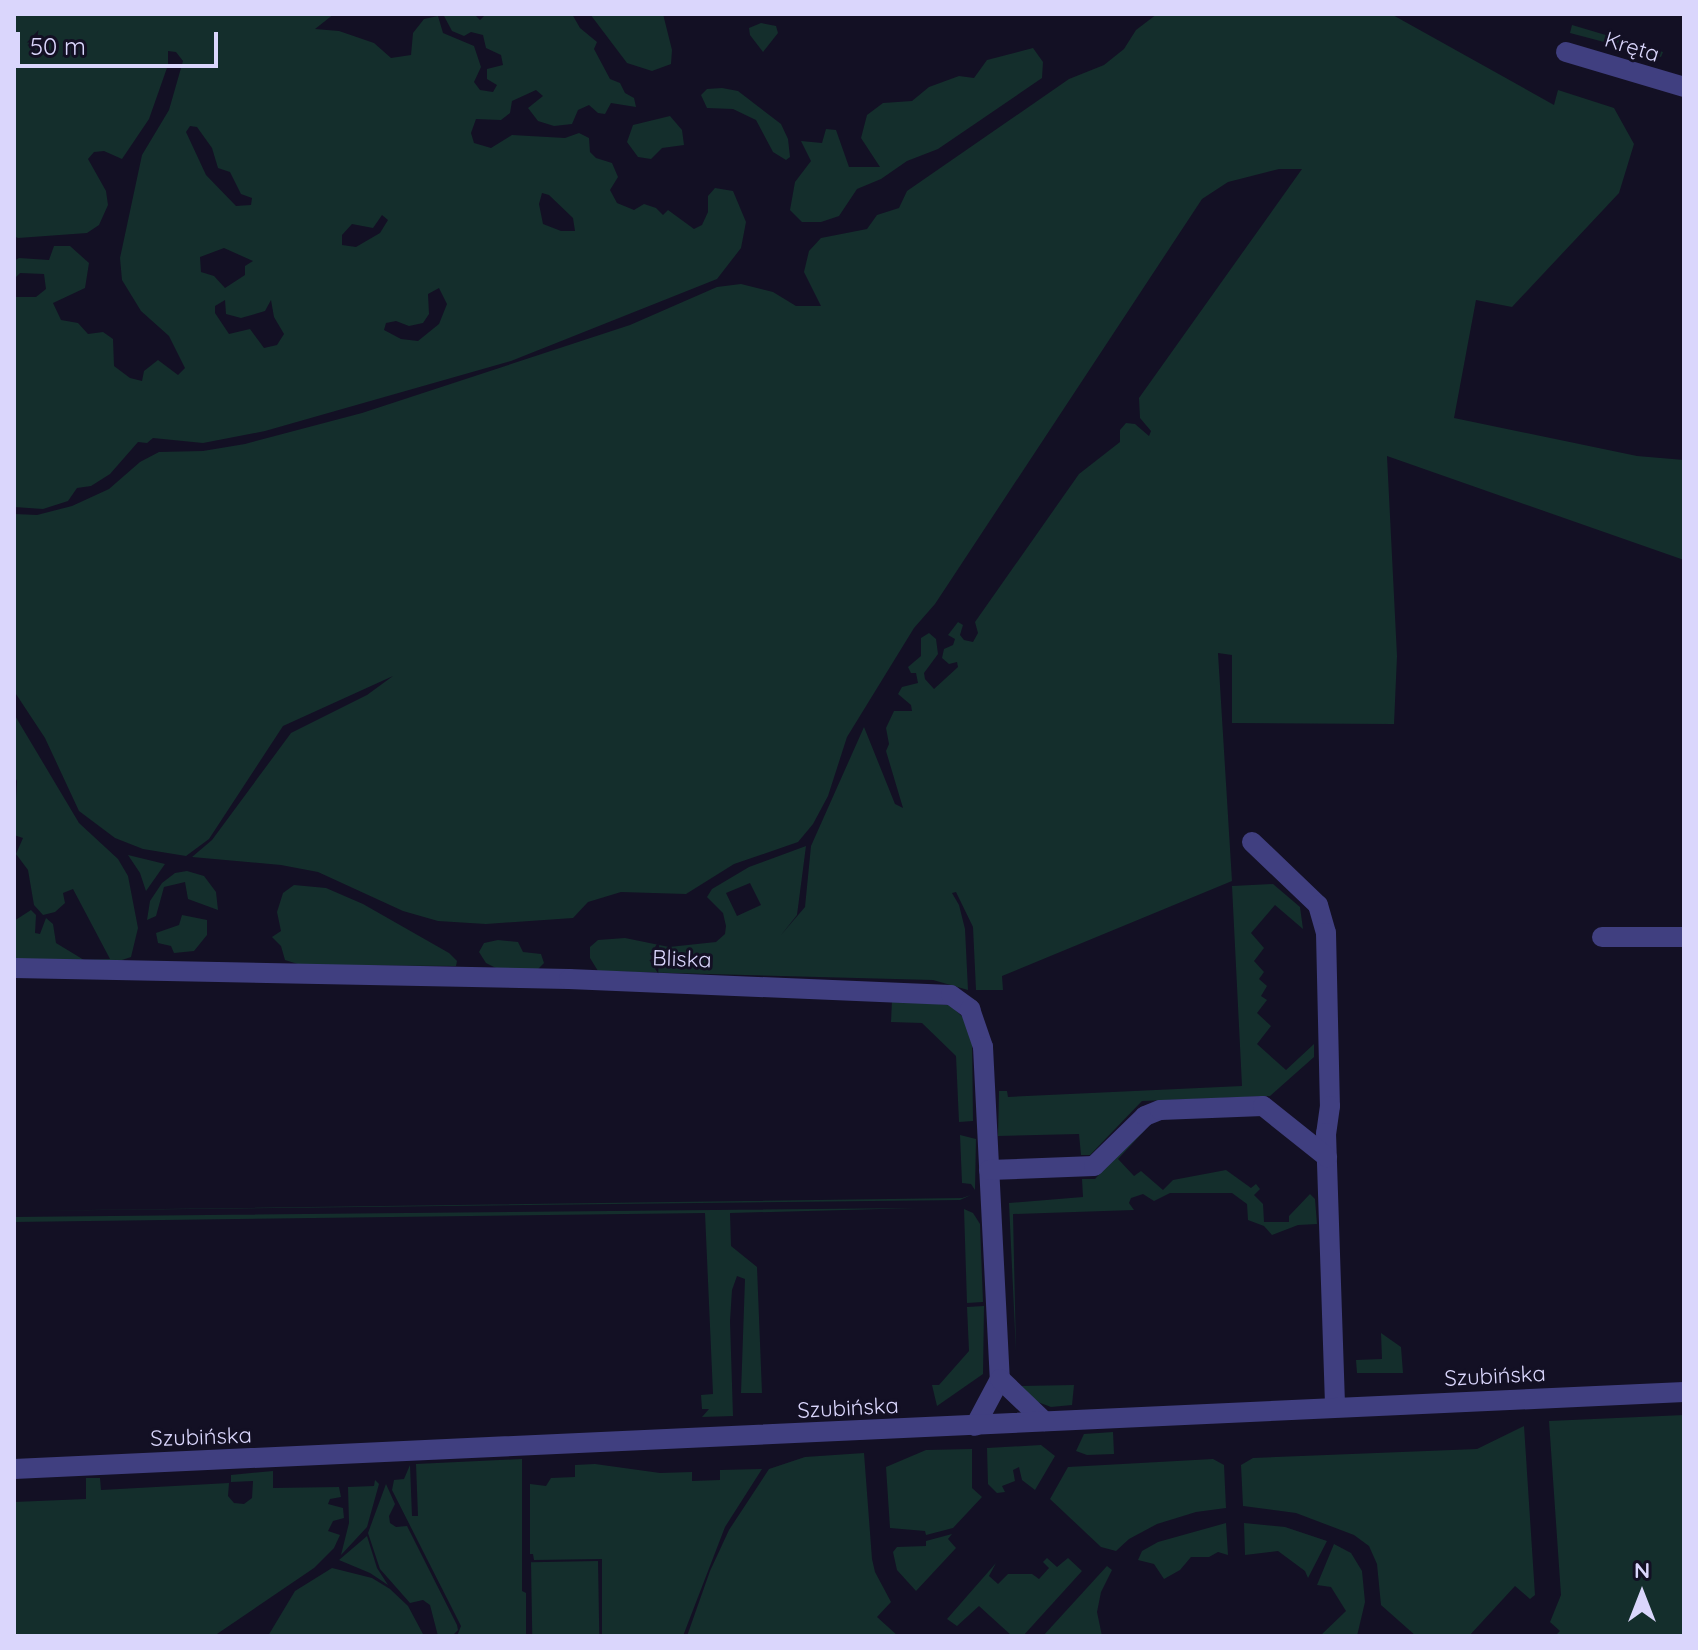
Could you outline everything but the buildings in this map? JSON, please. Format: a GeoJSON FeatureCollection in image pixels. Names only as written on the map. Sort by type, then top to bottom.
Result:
{"type":"FeatureCollection","features":[{"type":"Feature","properties":{"kind":"street","name":"Kręta"},"geometry":{"type":"LineString","coordinates":[[1566,52],[1684,87]]}},
{"type":"Feature","properties":{"kind":"street"},"geometry":{"type":"LineString","coordinates":[[1252,842],[1318,905],[1324,921],[1335,1407]]}},
{"type":"Feature","properties":{"kind":"street"},"geometry":{"type":"LineString","coordinates":[[1602,937],[1684,937]]}},
{"type":"Feature","properties":{"kind":"street","name":"Bliska"},"geometry":{"type":"LineString","coordinates":[[14,968],[569,979],[944,994],[970,1009],[980,1034],[1000,1379]]}},
{"type":"Feature","properties":{"kind":"street"},"geometry":{"type":"LineString","coordinates":[[989,1170],[1094,1166],[1145,1116],[1160,1110],[1263,1106],[1327,1157]]}},
{"type":"Feature","properties":{"kind":"street"},"geometry":{"type":"LineString","coordinates":[[975,1426],[1000,1379],[1044,1421]]}},
{"type":"Feature","properties":{"kind":"street","name":"Szubińska"},"geometry":{"type":"LineString","coordinates":[[14,1469],[1684,1392]]}},
{"type":"Feature","properties":{"kind":"green space"},"geometry":{"type":"Polygon","coordinates":[[[14,14],[334,14],[315,29],[339,31],[374,43],[391,58],[411,55],[413,33],[424,19],[438,16],[443,33],[474,46],[481,67],[474,82],[480,90],[493,92],[497,85],[487,79],[487,69],[503,65],[501,55],[486,48],[483,35],[471,32],[464,36],[452,31],[443,14],[474,14],[480,20],[486,14],[572,14],[580,28],[597,42],[594,49],[610,79],[620,83],[625,93],[634,98],[636,107],[611,103],[605,114],[598,113],[589,105],[578,110],[572,124],[554,126],[538,121],[528,108],[543,96],[536,90],[512,101],[510,113],[501,120],[476,119],[471,133],[474,143],[491,148],[512,135],[565,138],[579,133],[589,138],[590,152],[596,158],[612,163],[618,177],[610,190],[617,203],[634,210],[644,204],[656,208],[663,215],[668,210],[694,229],[702,225],[708,212],[708,196],[715,188],[733,191],[746,222],[741,248],[717,279],[511,361],[265,431],[203,443],[153,438],[147,443],[138,442],[110,474],[91,486],[77,488],[68,501],[43,509],[14,507],[14,297],[36,297],[46,289],[44,274],[20,273],[14,279],[14,261],[19,258],[49,260],[54,246],[70,246],[89,263],[85,288],[53,303],[61,320],[78,323],[88,334],[103,332],[113,339],[114,366],[130,378],[142,381],[144,371],[158,360],[178,375],[185,368],[169,336],[141,311],[122,280],[120,258],[142,155],[169,110],[183,61],[176,52],[168,51],[168,65],[149,119],[122,159],[104,151],[94,152],[88,159],[106,191],[108,205],[99,225],[87,233],[14,236],[14,14]],[[190,126],[186,132],[206,175],[236,206],[251,205],[252,198],[241,194],[230,172],[218,168],[212,148],[197,127],[190,126]],[[542,193],[539,204],[543,224],[561,231],[575,231],[573,218],[549,195],[542,193]],[[382,215],[373,228],[352,224],[342,235],[342,245],[356,247],[380,233],[388,220],[382,215]],[[224,248],[200,257],[201,272],[214,276],[225,288],[245,275],[245,266],[253,261],[224,248]],[[439,288],[428,294],[429,314],[423,323],[409,326],[396,321],[386,323],[384,330],[401,339],[418,341],[439,324],[447,304],[439,288]],[[225,300],[215,306],[215,313],[229,334],[250,329],[264,348],[277,345],[284,334],[274,317],[271,300],[265,311],[241,318],[226,314],[225,300]]]}},
{"type":"Feature","properties":{"kind":"green space"},"geometry":{"type":"Polygon","coordinates":[[[590,14],[663,14],[672,50],[671,64],[652,71],[627,63],[590,14]]]}},
{"type":"Feature","properties":{"kind":"green space"},"geometry":{"type":"Polygon","coordinates":[[[1157,14],[1391,14],[1554,105],[1558,90],[1614,108],[1634,144],[1619,193],[1512,307],[1476,300],[1454,418],[1637,456],[1684,460],[1684,560],[1387,456],[1397,656],[1394,724],[1232,723],[1232,655],[1218,653],[1232,881],[1002,976],[1003,990],[976,990],[973,927],[956,892],[952,893],[959,905],[965,929],[968,990],[933,980],[598,971],[590,958],[590,947],[598,940],[625,938],[669,947],[716,942],[725,934],[726,926],[723,913],[707,897],[712,889],[749,867],[806,846],[797,915],[781,935],[805,907],[811,846],[864,727],[895,804],[903,808],[886,751],[889,744],[886,728],[894,711],[912,711],[911,705],[898,694],[902,687],[918,683],[916,673],[911,673],[908,667],[921,656],[921,638],[929,633],[936,639],[938,654],[924,673],[934,689],[958,667],[957,662],[949,664],[942,658],[944,649],[953,645],[955,639],[948,635],[958,622],[963,625],[960,635],[964,640],[973,642],[978,633],[975,622],[1079,474],[1120,442],[1120,430],[1126,423],[1135,424],[1149,436],[1151,431],[1140,418],[1139,398],[1302,169],[1279,169],[1228,182],[1202,199],[935,604],[914,628],[847,737],[828,796],[813,824],[798,842],[734,864],[686,894],[621,892],[588,902],[573,918],[486,924],[438,921],[403,911],[318,872],[281,865],[192,857],[212,840],[291,733],[367,695],[393,676],[283,726],[209,839],[186,856],[143,849],[115,838],[79,811],[45,738],[14,691],[14,514],[37,515],[72,506],[109,489],[140,462],[159,452],[203,451],[245,444],[362,413],[630,325],[717,287],[741,284],[773,292],[796,306],[821,306],[804,272],[809,251],[821,238],[867,229],[877,215],[899,208],[907,191],[1069,79],[1104,65],[1124,49],[1136,30],[1157,14]],[[750,883],[726,893],[737,916],[761,905],[750,883]]]}},
{"type":"Feature","properties":{"kind":"green space"},"geometry":{"type":"Polygon","coordinates":[[[761,23],[776,26],[778,33],[763,52],[750,35],[749,28],[761,23]]]}},
{"type":"Feature","properties":{"kind":"green space"},"geometry":{"type":"Polygon","coordinates":[[[1572,25],[1663,52],[1661,57],[1570,33],[1572,25]]]}},
{"type":"Feature","properties":{"kind":"green space"},"geometry":{"type":"Polygon","coordinates":[[[1033,48],[1043,62],[1042,78],[938,149],[907,161],[881,179],[857,189],[839,216],[821,222],[802,222],[790,210],[795,182],[811,161],[801,141],[822,143],[826,129],[836,130],[849,167],[880,167],[861,138],[867,115],[883,103],[912,101],[929,87],[959,76],[974,78],[987,60],[1033,48]]]}},
{"type":"Feature","properties":{"kind":"green space"},"geometry":{"type":"Polygon","coordinates":[[[707,89],[738,91],[781,124],[788,139],[790,157],[786,160],[773,152],[756,120],[733,109],[707,108],[701,95],[707,89]]]}},
{"type":"Feature","properties":{"kind":"green space"},"geometry":{"type":"Polygon","coordinates":[[[670,116],[682,130],[684,145],[662,148],[651,159],[638,157],[627,142],[633,125],[670,116]]]}},
{"type":"Feature","properties":{"kind":"green space"},"geometry":{"type":"Polygon","coordinates":[[[14,714],[79,823],[118,859],[128,876],[138,928],[131,957],[119,961],[14,959],[14,921],[31,910],[36,915],[35,933],[40,934],[46,918],[53,924],[56,943],[84,960],[110,959],[73,889],[63,893],[65,903],[55,912],[43,915],[34,905],[28,870],[16,854],[23,838],[14,835],[17,781],[14,775],[14,714]]]}},
{"type":"Feature","properties":{"kind":"green space"},"geometry":{"type":"Polygon","coordinates":[[[128,855],[165,864],[146,891],[140,873],[128,855]]]}},
{"type":"Feature","properties":{"kind":"green space"},"geometry":{"type":"Polygon","coordinates":[[[187,871],[204,876],[216,892],[218,910],[188,899],[185,882],[164,887],[156,916],[147,920],[150,901],[162,883],[175,873],[187,871]]]}},
{"type":"Feature","properties":{"kind":"green space"},"geometry":{"type":"Polygon","coordinates":[[[1273,884],[1300,907],[1303,929],[1275,905],[1251,933],[1264,948],[1254,961],[1264,972],[1259,979],[1267,986],[1261,996],[1267,1000],[1257,1013],[1271,1026],[1257,1044],[1286,1070],[1314,1044],[1314,1057],[1270,1096],[1142,1101],[1090,1155],[1081,1155],[1079,1134],[998,1136],[999,1091],[1007,1091],[1008,1097],[1242,1086],[1232,886],[1273,884]]]}},
{"type":"Feature","properties":{"kind":"green space"},"geometry":{"type":"Polygon","coordinates":[[[294,885],[326,888],[363,904],[449,953],[457,961],[456,966],[301,965],[285,960],[281,946],[272,937],[281,931],[277,912],[283,893],[294,885]]]}},
{"type":"Feature","properties":{"kind":"green space"},"geometry":{"type":"Polygon","coordinates":[[[182,915],[207,920],[207,935],[194,951],[174,953],[171,946],[158,943],[156,933],[179,925],[182,915]]]}},
{"type":"Feature","properties":{"kind":"green space"},"geometry":{"type":"Polygon","coordinates":[[[498,940],[518,942],[523,952],[541,954],[544,963],[537,970],[500,970],[486,963],[479,952],[484,943],[498,940]]]}},
{"type":"Feature","properties":{"kind":"green space"},"geometry":{"type":"Polygon","coordinates":[[[892,1000],[950,1005],[968,1022],[972,1036],[973,1121],[959,1122],[956,1056],[922,1023],[891,1022],[892,1000]]]}},
{"type":"Feature","properties":{"kind":"green space"},"geometry":{"type":"Polygon","coordinates":[[[1142,1128],[1145,1130],[1118,1159],[1134,1176],[1141,1171],[1163,1190],[1173,1180],[1226,1170],[1251,1188],[1256,1184],[1260,1189],[1254,1195],[1263,1204],[1264,1222],[1289,1222],[1289,1216],[1310,1194],[1315,1199],[1317,1224],[1298,1225],[1272,1235],[1264,1226],[1248,1220],[1247,1204],[1232,1193],[1170,1193],[1154,1201],[1143,1194],[1131,1198],[1129,1203],[1134,1210],[1013,1214],[1016,1352],[1009,1203],[1083,1197],[1082,1179],[1095,1179],[1142,1128]]]}},
{"type":"Feature","properties":{"kind":"green space"},"geometry":{"type":"Polygon","coordinates":[[[960,1135],[976,1139],[975,1190],[971,1184],[962,1183],[960,1135]]]}},
{"type":"Feature","properties":{"kind":"green space"},"geometry":{"type":"Polygon","coordinates":[[[971,1195],[960,1200],[14,1211],[962,1198],[971,1195]]]}},
{"type":"Feature","properties":{"kind":"green space"},"geometry":{"type":"Polygon","coordinates":[[[917,1208],[730,1213],[731,1246],[757,1267],[762,1393],[741,1393],[745,1279],[737,1276],[732,1290],[730,1321],[733,1416],[702,1417],[709,1409],[702,1409],[701,1395],[713,1394],[705,1213],[14,1222],[14,1217],[917,1208]]]}},
{"type":"Feature","properties":{"kind":"green space"},"geometry":{"type":"Polygon","coordinates":[[[964,1209],[973,1213],[980,1224],[983,1302],[967,1303],[964,1209]]]}},
{"type":"Feature","properties":{"kind":"green space"},"geometry":{"type":"Polygon","coordinates":[[[984,1306],[983,1374],[937,1406],[932,1385],[939,1385],[969,1351],[967,1307],[984,1306]]]}},
{"type":"Feature","properties":{"kind":"green space"},"geometry":{"type":"Polygon","coordinates":[[[1381,1333],[1401,1347],[1403,1373],[1357,1373],[1356,1360],[1382,1359],[1381,1333]]]}},
{"type":"Feature","properties":{"kind":"green space"},"geometry":{"type":"Polygon","coordinates":[[[1074,1385],[1072,1405],[1051,1407],[1035,1401],[1021,1386],[1074,1385]]]}},
{"type":"Feature","properties":{"kind":"green space"},"geometry":{"type":"Polygon","coordinates":[[[1684,1415],[1684,1636],[1555,1636],[1560,1631],[1550,1622],[1561,1595],[1549,1421],[1684,1415]]]}},
{"type":"Feature","properties":{"kind":"green space"},"geometry":{"type":"Polygon","coordinates":[[[1524,1426],[1535,1595],[1530,1599],[1515,1586],[1469,1636],[1416,1636],[1381,1605],[1377,1564],[1369,1546],[1354,1535],[1296,1513],[1243,1506],[1241,1465],[1253,1458],[1477,1449],[1524,1426]]]}},
{"type":"Feature","properties":{"kind":"green space"},"geometry":{"type":"Polygon","coordinates":[[[1113,1432],[1114,1454],[1087,1455],[1076,1451],[1084,1434],[1113,1432]]]}},
{"type":"Feature","properties":{"kind":"green space"},"geometry":{"type":"Polygon","coordinates":[[[1041,1445],[1055,1456],[1035,1490],[1022,1480],[1019,1467],[1013,1470],[1015,1481],[1002,1486],[1005,1492],[997,1493],[988,1484],[987,1448],[1041,1445]]]}},
{"type":"Feature","properties":{"kind":"green space"},"geometry":{"type":"Polygon","coordinates":[[[972,1449],[972,1488],[982,1497],[953,1528],[926,1535],[925,1531],[890,1528],[886,1467],[926,1450],[972,1449]]]}},
{"type":"Feature","properties":{"kind":"green space"},"geometry":{"type":"Polygon","coordinates":[[[864,1453],[872,1559],[875,1572],[891,1602],[877,1617],[898,1636],[687,1636],[710,1571],[729,1530],[769,1469],[805,1457],[864,1453]]]}},
{"type":"Feature","properties":{"kind":"green space"},"geometry":{"type":"Polygon","coordinates":[[[522,1459],[522,1591],[526,1593],[526,1636],[457,1636],[461,1626],[392,1490],[394,1480],[404,1479],[410,1465],[412,1516],[418,1516],[416,1464],[522,1459]]]}},
{"type":"Feature","properties":{"kind":"green space"},"geometry":{"type":"Polygon","coordinates":[[[1213,1459],[1224,1465],[1226,1508],[1196,1512],[1157,1524],[1129,1539],[1116,1551],[1101,1547],[1050,1499],[1068,1467],[1213,1459]]]}},
{"type":"Feature","properties":{"kind":"green space"},"geometry":{"type":"Polygon","coordinates":[[[595,1464],[660,1473],[692,1472],[692,1481],[720,1480],[720,1470],[762,1469],[725,1527],[683,1636],[602,1636],[602,1559],[534,1560],[533,1554],[530,1554],[530,1484],[546,1486],[551,1478],[575,1477],[575,1465],[595,1464]]]}},
{"type":"Feature","properties":{"kind":"green space"},"geometry":{"type":"Polygon","coordinates":[[[273,1471],[273,1488],[339,1487],[341,1497],[330,1499],[328,1504],[343,1508],[344,1518],[333,1521],[328,1531],[340,1535],[334,1548],[314,1568],[214,1636],[14,1636],[14,1502],[86,1499],[86,1478],[100,1478],[101,1490],[229,1483],[228,1496],[234,1503],[244,1504],[252,1498],[253,1481],[231,1482],[231,1475],[273,1471]]]}},
{"type":"Feature","properties":{"kind":"green space"},"geometry":{"type":"Polygon","coordinates":[[[375,1480],[379,1484],[367,1527],[341,1555],[349,1523],[348,1487],[374,1486],[375,1480]]]}},
{"type":"Feature","properties":{"kind":"green space"},"geometry":{"type":"Polygon","coordinates":[[[386,1484],[395,1504],[389,1516],[390,1523],[396,1527],[407,1526],[457,1625],[458,1630],[452,1636],[438,1636],[430,1605],[423,1600],[410,1603],[380,1569],[368,1533],[386,1484]]]}},
{"type":"Feature","properties":{"kind":"green space"},"geometry":{"type":"Polygon","coordinates":[[[1226,1523],[1228,1555],[1218,1552],[1209,1557],[1191,1557],[1180,1570],[1164,1579],[1154,1564],[1138,1560],[1142,1551],[1158,1542],[1226,1523]]]}},
{"type":"Feature","properties":{"kind":"green space"},"geometry":{"type":"Polygon","coordinates":[[[1244,1523],[1285,1527],[1327,1541],[1308,1578],[1305,1571],[1278,1551],[1245,1555],[1244,1523]]]}},
{"type":"Feature","properties":{"kind":"green space"},"geometry":{"type":"Polygon","coordinates":[[[952,1534],[948,1539],[956,1548],[916,1591],[897,1570],[893,1552],[897,1547],[926,1546],[926,1541],[952,1534]]]}},
{"type":"Feature","properties":{"kind":"green space"},"geometry":{"type":"Polygon","coordinates":[[[367,1536],[377,1568],[388,1585],[370,1573],[339,1560],[367,1536]]]}},
{"type":"Feature","properties":{"kind":"green space"},"geometry":{"type":"Polygon","coordinates":[[[1334,1544],[1351,1553],[1362,1571],[1365,1602],[1357,1636],[1320,1636],[1346,1611],[1331,1587],[1317,1585],[1334,1544]]]}},
{"type":"Feature","properties":{"kind":"green space"},"geometry":{"type":"Polygon","coordinates":[[[1047,1558],[1057,1567],[1068,1558],[1082,1571],[1023,1636],[1012,1636],[979,1606],[957,1626],[947,1619],[996,1563],[989,1576],[998,1584],[1008,1574],[1032,1574],[1039,1579],[1049,1568],[1043,1562],[1047,1558]]]}},
{"type":"Feature","properties":{"kind":"green space"},"geometry":{"type":"Polygon","coordinates":[[[598,1561],[599,1636],[532,1636],[531,1562],[598,1561]]]}},
{"type":"Feature","properties":{"kind":"green space"},"geometry":{"type":"Polygon","coordinates":[[[1107,1566],[1112,1570],[1101,1592],[1097,1612],[1102,1636],[1043,1636],[1107,1566]]]}},
{"type":"Feature","properties":{"kind":"green space"},"geometry":{"type":"Polygon","coordinates":[[[332,1568],[372,1578],[390,1589],[408,1606],[424,1636],[268,1636],[295,1591],[332,1568]]]}}]}
